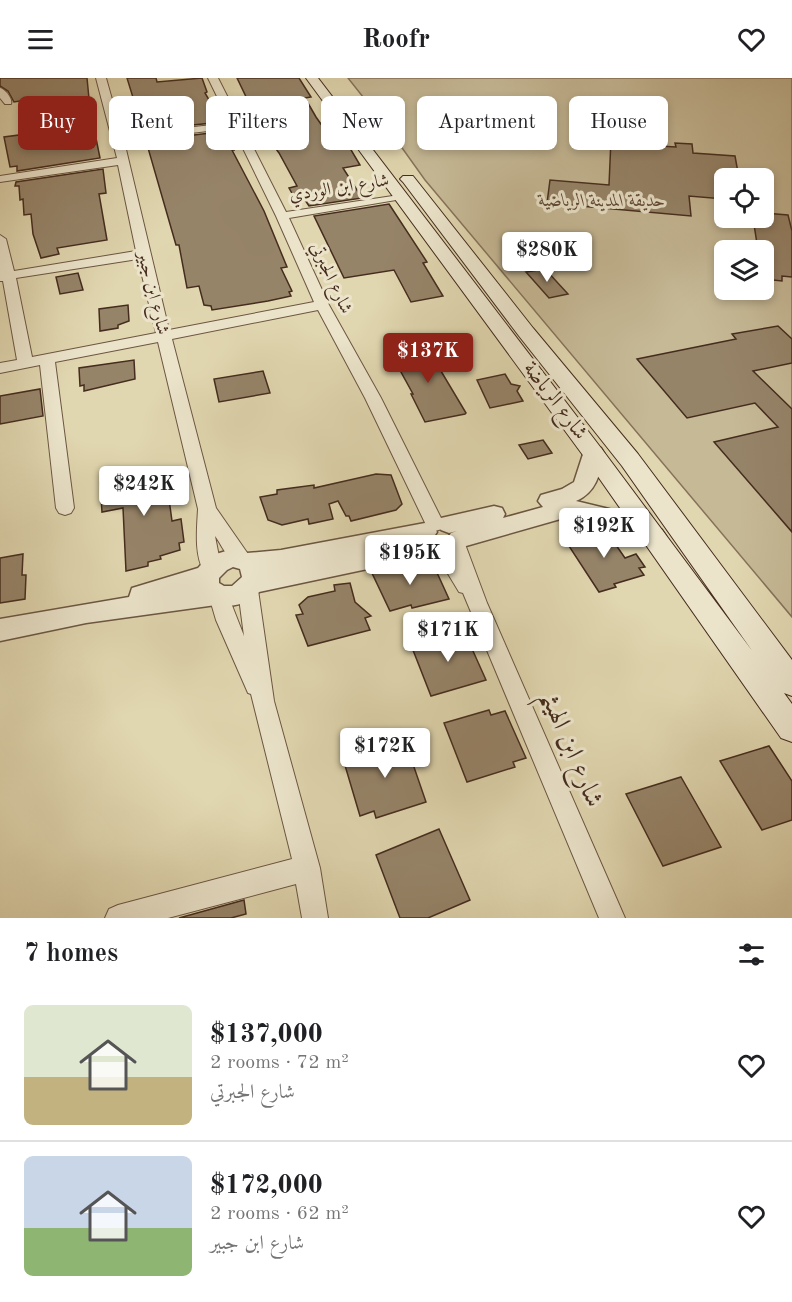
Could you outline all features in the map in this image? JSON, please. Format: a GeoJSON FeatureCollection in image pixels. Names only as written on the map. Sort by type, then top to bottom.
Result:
{"type":"FeatureCollection","features":[{"type":"Feature","properties":{"kind":"main road","name":"شارع الرياضة"},"geometry":{"type":"LineString","coordinates":[[312,78],[593,453],[792,728]]}},
{"type":"Feature","properties":{"kind":"main road","name":"شارع الرياضة"},"geometry":{"type":"LineString","coordinates":[[328,78],[436,213],[545,356],[630,460],[792,683]]}},
{"type":"Feature","properties":{"kind":"main road"},"geometry":{"type":"LineString","coordinates":[[524,360],[545,356]]}},
{"type":"Feature","properties":{"kind":"street","name":"شارع ابن جبير"},"geometry":{"type":"LineString","coordinates":[[101,78],[109,107]]}},
{"type":"Feature","properties":{"kind":"street","name":"شارع الجبرتي"},"geometry":{"type":"LineString","coordinates":[[213,78],[221,96]]}},
{"type":"Feature","properties":{"kind":"street"},"geometry":{"type":"LineString","coordinates":[[0,91],[8,102]]}},
{"type":"Feature","properties":{"kind":"street","name":"شارع ابن جبير"},"geometry":{"type":"LineString","coordinates":[[120,150],[143,254],[207,509],[206,537],[213,583],[226,620],[263,701]]}},
{"type":"Feature","properties":{"kind":"street","name":"شارع الجبرتي"},"geometry":{"type":"LineString","coordinates":[[248,150],[282,216],[322,304],[373,398],[443,537]]}},
{"type":"Feature","properties":{"kind":"street"},"geometry":{"type":"LineString","coordinates":[[0,179],[122,161]]}},
{"type":"Feature","properties":{"kind":"street","name":"شارع ابن الوردي"},"geometry":{"type":"LineString","coordinates":[[282,216],[402,196]]}},
{"type":"Feature","properties":{"kind":"street"},"geometry":{"type":"LineString","coordinates":[[0,239],[5,276],[25,363]]}},
{"type":"Feature","properties":{"kind":"street"},"geometry":{"type":"LineString","coordinates":[[5,276],[143,254]]}},
{"type":"Feature","properties":{"kind":"street"},"geometry":{"type":"LineString","coordinates":[[0,368],[322,304]]}},
{"type":"Feature","properties":{"kind":"street"},"geometry":{"type":"LineString","coordinates":[[47,358],[65,508]]}},
{"type":"Feature","properties":{"kind":"street"},"geometry":{"type":"LineString","coordinates":[[443,537],[578,493],[586,484],[593,453]]}},
{"type":"Feature","properties":{"kind":"street"},"geometry":{"type":"LineString","coordinates":[[213,583],[225,559],[247,574],[298,573],[571,508],[601,515],[654,536]]}},
{"type":"Feature","properties":{"kind":"street","name":"شارع ابن جبير"},"geometry":{"type":"LineString","coordinates":[[207,509],[247,574],[263,701],[307,868],[315,918]]}},
{"type":"Feature","properties":{"kind":"street","name":"شارع ابن الهيثم"},"geometry":{"type":"LineString","coordinates":[[443,537],[477,603],[612,918]]}},
{"type":"Feature","properties":{"kind":"street"},"geometry":{"type":"LineString","coordinates":[[0,630],[86,614],[213,583],[234,596],[247,574]]}},
{"type":"Feature","properties":{"kind":"street"},"geometry":{"type":"LineString","coordinates":[[118,918],[307,868]]}},
{"type":"Feature","properties":{"kind":"green space","name":"حديقة المدينة الرياضية"},"geometry":{"type":"Polygon","coordinates":[[[348,78],[792,78],[792,617],[425,180],[404,150],[405,96],[362,96],[348,78]]]}},
{"type":"Feature","properties":{"kind":"building"},"geometry":{"type":"Polygon","coordinates":[[[0,78],[87,78],[89,96],[18,96],[18,101],[14,102],[8,91],[0,86],[0,78]]]}},
{"type":"Feature","properties":{"kind":"building"},"geometry":{"type":"Polygon","coordinates":[[[127,78],[156,78],[157,82],[202,78],[207,92],[205,93],[206,124],[194,125],[194,96],[133,96],[127,78]]]}},
{"type":"Feature","properties":{"kind":"building"},"geometry":{"type":"Polygon","coordinates":[[[237,78],[299,78],[311,97],[309,96],[246,96],[237,78]]]}},
{"type":"Feature","properties":{"kind":"building"},"geometry":{"type":"Polygon","coordinates":[[[309,105],[321,124],[321,150],[351,150],[360,165],[343,168],[362,198],[309,206],[305,200],[297,202],[289,188],[297,186],[277,150],[309,150],[309,105]]]}},
{"type":"Feature","properties":{"kind":"building"},"geometry":{"type":"Polygon","coordinates":[[[206,134],[206,150],[232,150],[264,211],[287,267],[281,268],[292,291],[289,292],[291,296],[212,310],[211,306],[204,305],[199,286],[187,288],[179,245],[176,245],[149,150],[194,150],[194,135],[206,134]]]}},
{"type":"Feature","properties":{"kind":"building"},"geometry":{"type":"Polygon","coordinates":[[[18,135],[18,150],[97,150],[97,143],[100,158],[17,171],[17,166],[10,167],[4,137],[18,135]]]}},
{"type":"Feature","properties":{"kind":"building"},"geometry":{"type":"Polygon","coordinates":[[[675,143],[692,144],[693,153],[735,156],[737,168],[714,168],[714,198],[689,196],[691,216],[547,203],[550,180],[609,185],[611,150],[668,150],[668,147],[676,147],[675,143]]]}},
{"type":"Feature","properties":{"kind":"building"},"geometry":{"type":"Polygon","coordinates":[[[103,169],[106,193],[99,194],[107,240],[57,248],[59,254],[41,258],[33,234],[31,214],[24,215],[23,199],[20,200],[19,186],[15,186],[16,182],[103,169]]]}},
{"type":"Feature","properties":{"kind":"building"},"geometry":{"type":"Polygon","coordinates":[[[389,204],[427,262],[423,263],[443,296],[411,302],[394,270],[344,278],[314,216],[389,204]]]}},
{"type":"Feature","properties":{"kind":"building"},"geometry":{"type":"Polygon","coordinates":[[[774,214],[788,215],[792,231],[792,277],[782,276],[782,281],[774,280],[774,240],[756,240],[755,228],[774,228],[774,214]]]}},
{"type":"Feature","properties":{"kind":"building"},"geometry":{"type":"Polygon","coordinates":[[[545,269],[568,294],[549,298],[526,272],[545,269]]]}},
{"type":"Feature","properties":{"kind":"building"},"geometry":{"type":"Polygon","coordinates":[[[78,273],[83,290],[60,294],[56,277],[78,273]]]}},
{"type":"Feature","properties":{"kind":"building"},"geometry":{"type":"Polygon","coordinates":[[[128,305],[129,321],[118,325],[118,328],[100,331],[99,309],[128,305]]]}},
{"type":"Feature","properties":{"kind":"building"},"geometry":{"type":"Polygon","coordinates":[[[778,326],[792,339],[792,363],[753,371],[792,409],[792,532],[714,442],[778,427],[755,403],[687,418],[637,359],[736,339],[732,334],[778,326]]]}},
{"type":"Feature","properties":{"kind":"building"},"geometry":{"type":"Polygon","coordinates":[[[426,346],[465,414],[425,422],[390,352],[426,346]]]}},
{"type":"Feature","properties":{"kind":"building"},"geometry":{"type":"Polygon","coordinates":[[[134,360],[135,379],[84,391],[84,385],[80,386],[79,368],[134,360]]]}},
{"type":"Feature","properties":{"kind":"building"},"geometry":{"type":"Polygon","coordinates":[[[263,371],[270,393],[219,402],[214,379],[263,371]]]}},
{"type":"Feature","properties":{"kind":"building"},"geometry":{"type":"Polygon","coordinates":[[[505,374],[511,384],[520,386],[517,391],[523,401],[490,408],[477,380],[505,374]]]}},
{"type":"Feature","properties":{"kind":"building"},"geometry":{"type":"Polygon","coordinates":[[[40,389],[43,416],[0,424],[0,396],[40,389]]]}},
{"type":"Feature","properties":{"kind":"building"},"geometry":{"type":"Polygon","coordinates":[[[543,440],[552,453],[528,459],[519,445],[543,440]]]}},
{"type":"Feature","properties":{"kind":"building"},"geometry":{"type":"Polygon","coordinates":[[[165,470],[172,521],[181,519],[184,542],[179,543],[180,550],[148,562],[148,566],[126,571],[123,508],[102,512],[100,482],[165,470]]]}},
{"type":"Feature","properties":{"kind":"building"},"geometry":{"type":"Polygon","coordinates":[[[376,474],[391,475],[402,504],[396,510],[351,521],[338,501],[329,504],[333,519],[309,524],[308,519],[282,525],[268,520],[260,497],[277,494],[277,490],[314,485],[314,488],[376,474]]]}},
{"type":"Feature","properties":{"kind":"building"},"geometry":{"type":"Polygon","coordinates":[[[599,528],[603,533],[607,532],[625,558],[636,554],[645,567],[639,568],[644,575],[614,584],[616,587],[599,592],[565,540],[571,538],[570,536],[599,528]]]}},
{"type":"Feature","properties":{"kind":"building"},"geometry":{"type":"Polygon","coordinates":[[[23,554],[22,575],[26,575],[25,599],[0,603],[0,558],[23,554]]]}},
{"type":"Feature","properties":{"kind":"building"},"geometry":{"type":"Polygon","coordinates":[[[413,562],[426,566],[433,564],[449,599],[390,611],[371,571],[413,562]]]}},
{"type":"Feature","properties":{"kind":"building"},"geometry":{"type":"Polygon","coordinates":[[[350,583],[355,602],[371,616],[365,618],[370,630],[308,646],[296,615],[303,614],[299,605],[308,597],[335,591],[334,585],[350,583]]]}},
{"type":"Feature","properties":{"kind":"building"},"geometry":{"type":"Polygon","coordinates":[[[464,631],[486,680],[431,696],[411,645],[464,631]]]}},
{"type":"Feature","properties":{"kind":"building"},"geometry":{"type":"Polygon","coordinates":[[[489,710],[491,715],[505,711],[526,758],[513,762],[515,767],[467,782],[444,723],[489,710]]]}},
{"type":"Feature","properties":{"kind":"building"},"geometry":{"type":"Polygon","coordinates":[[[404,738],[426,802],[376,818],[374,811],[360,816],[344,762],[357,759],[355,752],[404,738]]]}},
{"type":"Feature","properties":{"kind":"building"},"geometry":{"type":"Polygon","coordinates":[[[769,746],[792,781],[792,820],[762,830],[720,761],[769,746]]]}},
{"type":"Feature","properties":{"kind":"building"},"geometry":{"type":"Polygon","coordinates":[[[681,777],[721,847],[663,866],[626,794],[681,777]]]}},
{"type":"Feature","properties":{"kind":"building"},"geometry":{"type":"Polygon","coordinates":[[[439,829],[470,900],[428,918],[400,918],[376,855],[439,829]]]}},
{"type":"Feature","properties":{"kind":"building"},"geometry":{"type":"Polygon","coordinates":[[[244,900],[246,914],[231,918],[179,918],[244,900]]]}}]}
